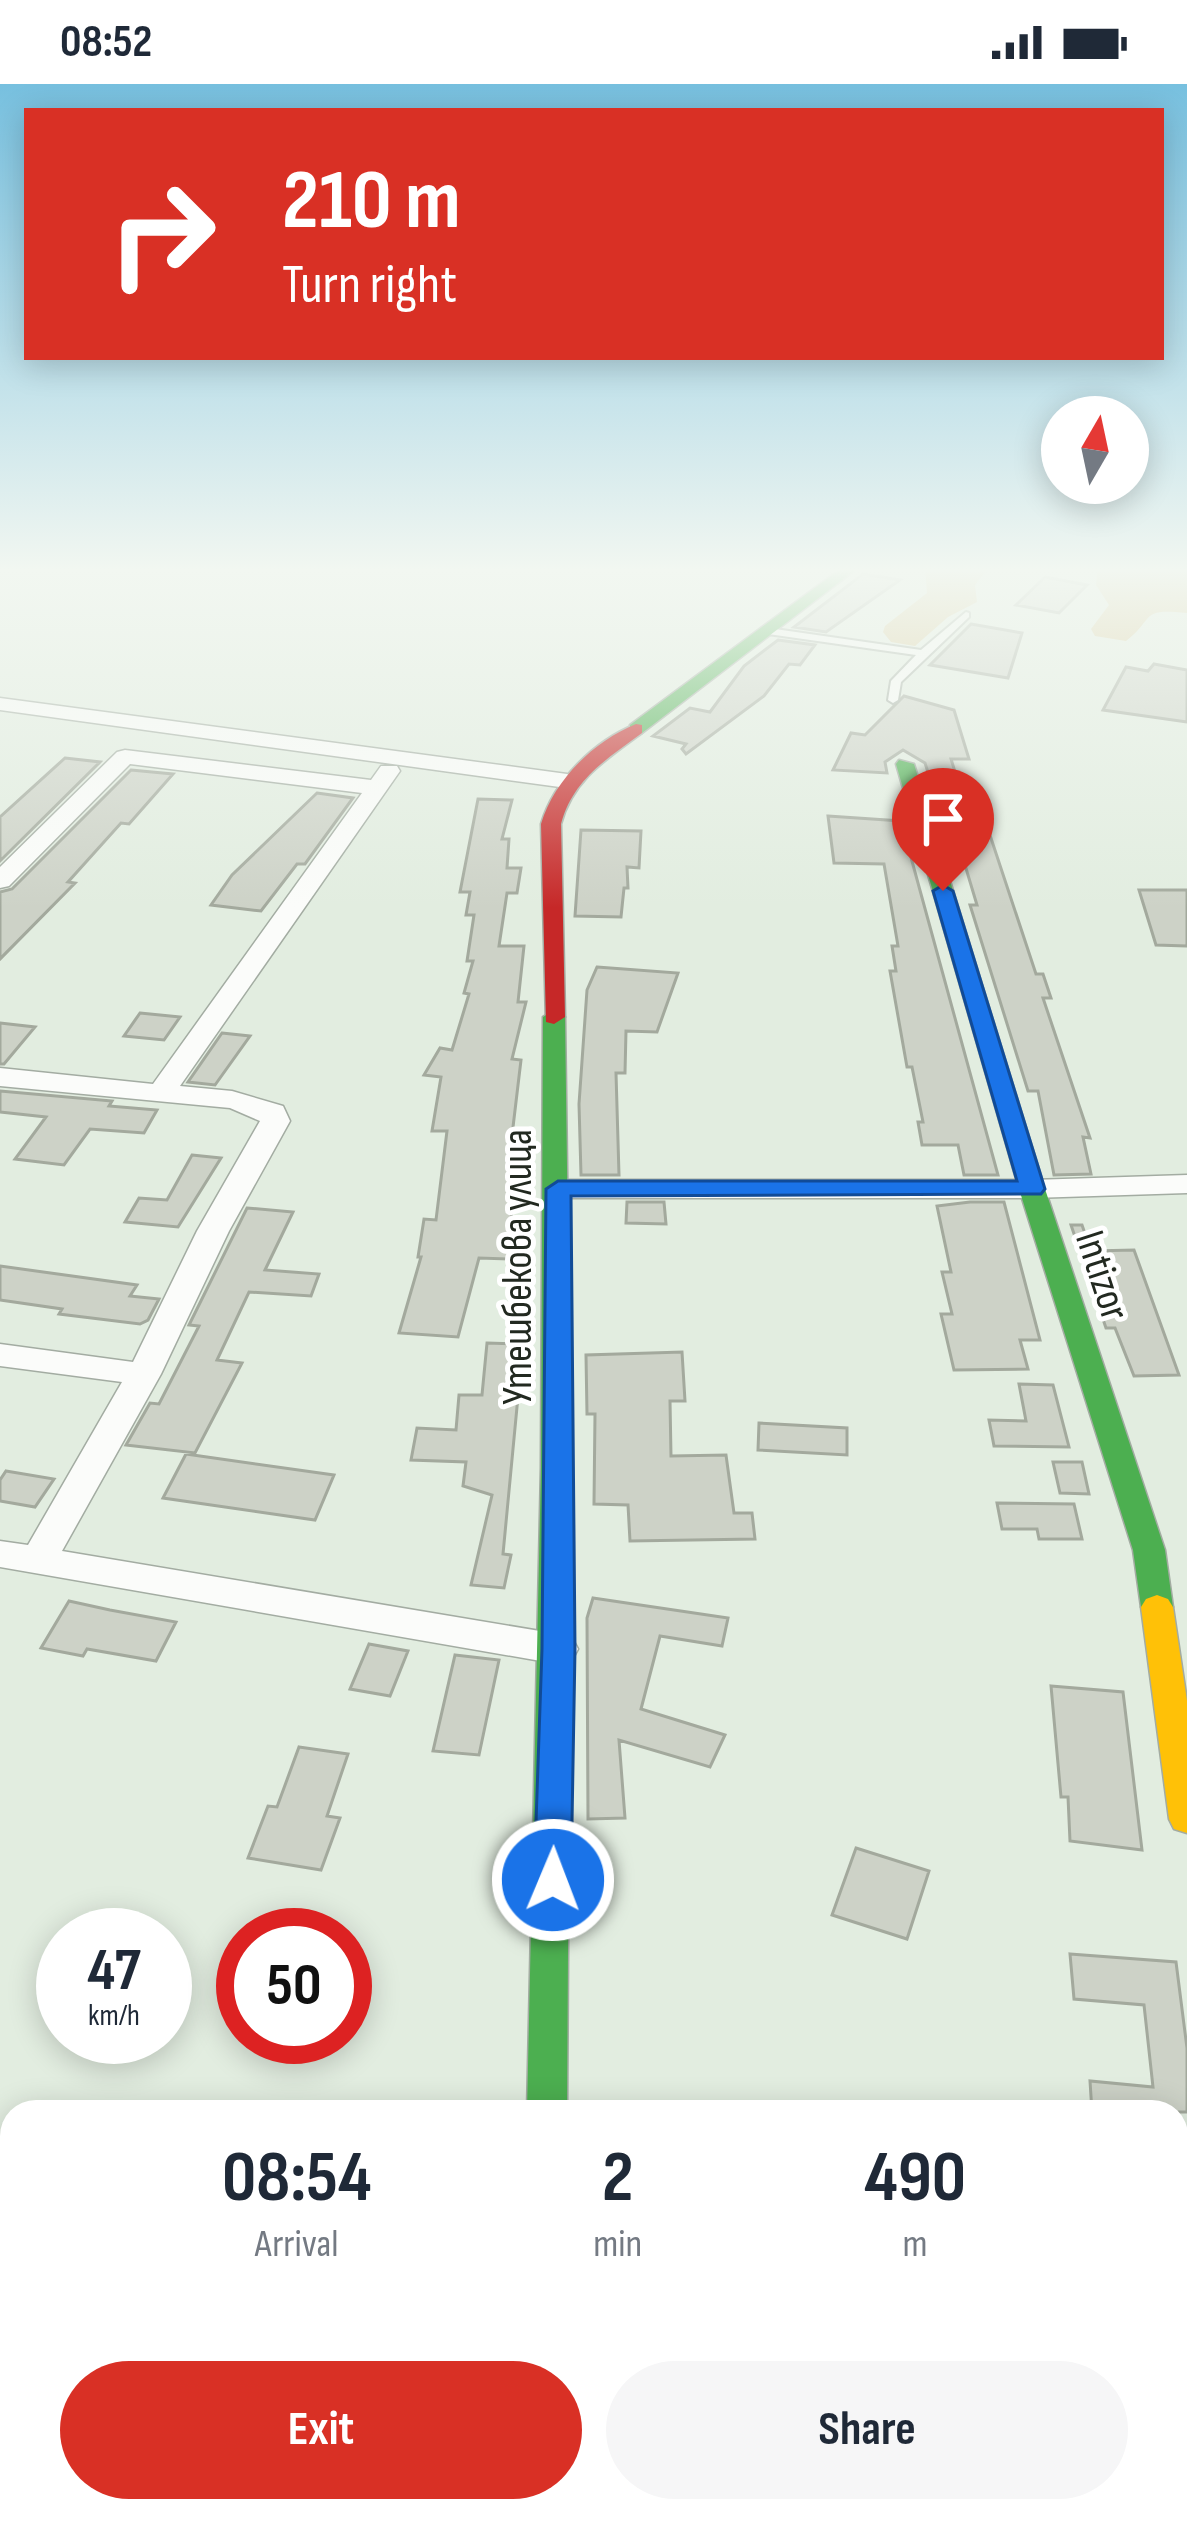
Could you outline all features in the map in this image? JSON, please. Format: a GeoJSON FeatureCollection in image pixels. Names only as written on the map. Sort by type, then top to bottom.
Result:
{"type":"FeatureCollection","features":[{"type":"Feature","properties":{"kind":"main road"},"geometry":{"type":"LineString","coordinates":[[567,781],[701,681]]}},
{"type":"Feature","properties":{"kind":"main road","name":"Intizor"},"geometry":{"type":"LineString","coordinates":[[904,764],[1032,1189],[1158,1551],[1187,1819]]}},
{"type":"Feature","properties":{"kind":"main road","name":"Утешбекова улица"},"geometry":{"type":"LineString","coordinates":[[547,2100],[558,1649],[558,1189],[551,824],[555,802],[567,781]]}},
{"type":"Feature","properties":{"kind":"street"},"geometry":{"type":"LineString","coordinates":[[0,704],[567,781]]}},
{"type":"Feature","properties":{"kind":"street"},"geometry":{"type":"LineString","coordinates":[[161,1093],[379,788],[397,756]]}},
{"type":"Feature","properties":{"kind":"street"},"geometry":{"type":"LineString","coordinates":[[0,881],[125,757],[379,788]]}},
{"type":"Feature","properties":{"kind":"street"},"geometry":{"type":"LineString","coordinates":[[0,1077],[258,1104],[273,1112],[275,1121],[212,1231],[144,1374],[19,1557],[558,1649]]}},
{"type":"Feature","properties":{"kind":"street"},"geometry":{"type":"LineString","coordinates":[[558,1189],[1032,1189],[1187,1184]]}},
{"type":"Feature","properties":{"kind":"street"},"geometry":{"type":"LineString","coordinates":[[0,1355],[144,1374]]}},
{"type":"Feature","properties":{"kind":"lane"},"geometry":{"type":"LineString","coordinates":[[893,700],[896,681]]}},
{"type":"Feature","properties":{"kind":"building"},"geometry":{"type":"Polygon","coordinates":[[[733,681],[776,681],[764,696],[686,754],[682,749],[686,744],[653,736],[690,708],[710,712],[733,681]]]}},
{"type":"Feature","properties":{"kind":"building"},"geometry":{"type":"Polygon","coordinates":[[[1119,681],[1187,681],[1187,722],[1103,710],[1119,681]]]}},
{"type":"Feature","properties":{"kind":"building"},"geometry":{"type":"Polygon","coordinates":[[[904,696],[954,710],[969,759],[951,759],[969,817],[984,817],[1036,974],[1043,974],[1051,998],[1043,998],[1090,1138],[1083,1137],[1091,1174],[1054,1175],[1038,1091],[1028,1091],[970,905],[977,905],[956,835],[948,835],[925,763],[903,750],[885,762],[887,773],[833,770],[851,733],[865,735],[904,696]]]}},
{"type":"Feature","properties":{"kind":"building"},"geometry":{"type":"Polygon","coordinates":[[[65,758],[100,762],[0,861],[0,817],[65,758]]]}},
{"type":"Feature","properties":{"kind":"building"},"geometry":{"type":"Polygon","coordinates":[[[131,770],[173,774],[129,824],[121,823],[68,882],[75,883],[0,959],[0,892],[12,889],[131,770]]]}},
{"type":"Feature","properties":{"kind":"building"},"geometry":{"type":"Polygon","coordinates":[[[317,793],[353,798],[305,864],[297,864],[261,911],[211,905],[232,875],[317,793]]]}},
{"type":"Feature","properties":{"kind":"building"},"geometry":{"type":"Polygon","coordinates":[[[478,799],[512,800],[502,839],[509,839],[507,868],[521,868],[517,893],[507,893],[499,946],[524,946],[518,1002],[526,1002],[512,1059],[521,1060],[508,1169],[515,1169],[508,1259],[479,1258],[458,1337],[399,1333],[421,1257],[424,1219],[436,1220],[447,1131],[432,1131],[441,1077],[424,1075],[440,1048],[452,1050],[469,994],[464,993],[473,961],[467,961],[474,915],[466,915],[470,892],[460,892],[478,799]]]}},
{"type":"Feature","properties":{"kind":"building"},"geometry":{"type":"Polygon","coordinates":[[[828,816],[901,821],[998,1175],[964,1175],[958,1145],[922,1145],[918,1122],[923,1122],[912,1067],[907,1067],[890,971],[896,971],[892,946],[898,946],[884,864],[834,863],[828,816]]]}},
{"type":"Feature","properties":{"kind":"building"},"geometry":{"type":"Polygon","coordinates":[[[581,830],[641,831],[639,868],[627,867],[621,917],[575,916],[581,830]]]}},
{"type":"Feature","properties":{"kind":"building"},"geometry":{"type":"Polygon","coordinates":[[[1139,890],[1187,890],[1187,946],[1156,945],[1139,890]]]}},
{"type":"Feature","properties":{"kind":"building"},"geometry":{"type":"Polygon","coordinates":[[[597,967],[678,973],[657,1032],[626,1031],[625,1073],[616,1073],[619,1175],[581,1175],[579,1104],[587,990],[597,967]]]}},
{"type":"Feature","properties":{"kind":"building"},"geometry":{"type":"Polygon","coordinates":[[[140,1013],[180,1017],[164,1040],[124,1036],[140,1013]]]}},
{"type":"Feature","properties":{"kind":"building"},"geometry":{"type":"Polygon","coordinates":[[[0,1023],[35,1027],[4,1064],[0,1064],[0,1023]]]}},
{"type":"Feature","properties":{"kind":"building"},"geometry":{"type":"Polygon","coordinates":[[[222,1033],[250,1036],[215,1085],[188,1082],[222,1033]]]}},
{"type":"Feature","properties":{"kind":"building"},"geometry":{"type":"Polygon","coordinates":[[[0,1091],[157,1110],[144,1133],[90,1129],[64,1165],[15,1159],[46,1117],[0,1112],[0,1091]]]}},
{"type":"Feature","properties":{"kind":"building"},"geometry":{"type":"Polygon","coordinates":[[[192,1155],[221,1158],[178,1227],[125,1222],[139,1198],[167,1200],[192,1155]]]}},
{"type":"Feature","properties":{"kind":"building"},"geometry":{"type":"Polygon","coordinates":[[[627,1202],[664,1202],[666,1224],[626,1223],[627,1202]]]}},
{"type":"Feature","properties":{"kind":"building"},"geometry":{"type":"Polygon","coordinates":[[[1004,1202],[1040,1340],[1020,1340],[1028,1369],[954,1370],[941,1314],[952,1314],[942,1272],[951,1272],[937,1206],[1004,1202]]]}},
{"type":"Feature","properties":{"kind":"building"},"geometry":{"type":"Polygon","coordinates":[[[247,1208],[293,1212],[265,1270],[319,1274],[311,1296],[249,1292],[217,1360],[242,1363],[195,1453],[126,1445],[150,1403],[159,1404],[199,1326],[189,1325],[247,1208]]]}},
{"type":"Feature","properties":{"kind":"building"},"geometry":{"type":"Polygon","coordinates":[[[1071,1225],[1082,1225],[1091,1251],[1134,1250],[1179,1375],[1134,1376],[1115,1328],[1106,1328],[1071,1225]]]}},
{"type":"Feature","properties":{"kind":"building"},"geometry":{"type":"Polygon","coordinates":[[[0,1266],[137,1285],[130,1296],[159,1299],[148,1320],[140,1324],[59,1314],[62,1309],[0,1300],[0,1266]]]}},
{"type":"Feature","properties":{"kind":"building"},"geometry":{"type":"Polygon","coordinates":[[[487,1343],[523,1344],[503,1554],[511,1555],[504,1588],[471,1585],[492,1495],[463,1486],[466,1462],[411,1460],[417,1428],[456,1430],[459,1395],[482,1395],[487,1343]]]}},
{"type":"Feature","properties":{"kind":"building"},"geometry":{"type":"Polygon","coordinates":[[[682,1352],[685,1401],[670,1401],[671,1456],[726,1455],[734,1513],[752,1513],[755,1539],[630,1541],[628,1505],[594,1504],[595,1414],[587,1414],[586,1355],[682,1352]]]}},
{"type":"Feature","properties":{"kind":"building"},"geometry":{"type":"Polygon","coordinates":[[[1019,1384],[1053,1385],[1069,1447],[994,1446],[989,1420],[1026,1421],[1019,1384]]]}},
{"type":"Feature","properties":{"kind":"building"},"geometry":{"type":"Polygon","coordinates":[[[759,1423],[847,1428],[847,1455],[758,1450],[759,1423]]]}},
{"type":"Feature","properties":{"kind":"building"},"geometry":{"type":"Polygon","coordinates":[[[186,1454],[334,1475],[315,1520],[163,1498],[186,1454]]]}},
{"type":"Feature","properties":{"kind":"building"},"geometry":{"type":"Polygon","coordinates":[[[1053,1462],[1082,1462],[1089,1494],[1060,1493],[1053,1462]]]}},
{"type":"Feature","properties":{"kind":"building"},"geometry":{"type":"Polygon","coordinates":[[[6,1471],[54,1479],[35,1507],[0,1501],[0,1480],[6,1471]]]}},
{"type":"Feature","properties":{"kind":"building"},"geometry":{"type":"Polygon","coordinates":[[[997,1503],[1074,1504],[1082,1539],[1039,1539],[1037,1529],[1002,1529],[997,1503]]]}},
{"type":"Feature","properties":{"kind":"building"},"geometry":{"type":"Polygon","coordinates":[[[593,1598],[728,1618],[722,1646],[660,1636],[641,1709],[725,1735],[710,1767],[619,1740],[625,1818],[588,1819],[587,1618],[593,1598]]]}},
{"type":"Feature","properties":{"kind":"building"},"geometry":{"type":"Polygon","coordinates":[[[69,1601],[176,1622],[156,1661],[87,1649],[83,1656],[41,1648],[69,1601]]]}},
{"type":"Feature","properties":{"kind":"building"},"geometry":{"type":"Polygon","coordinates":[[[369,1644],[408,1651],[390,1696],[350,1689],[369,1644]]]}},
{"type":"Feature","properties":{"kind":"building"},"geometry":{"type":"Polygon","coordinates":[[[455,1655],[499,1660],[479,1755],[433,1751],[455,1655]]]}},
{"type":"Feature","properties":{"kind":"building"},"geometry":{"type":"Polygon","coordinates":[[[1051,1686],[1123,1692],[1142,1850],[1070,1841],[1051,1686]]]}},
{"type":"Feature","properties":{"kind":"building"},"geometry":{"type":"Polygon","coordinates":[[[299,1747],[348,1754],[327,1816],[340,1818],[321,1870],[248,1858],[268,1806],[277,1807],[299,1747]]]}},
{"type":"Feature","properties":{"kind":"building"},"geometry":{"type":"Polygon","coordinates":[[[856,1848],[929,1871],[907,1939],[832,1915],[856,1848]]]}},
{"type":"Feature","properties":{"kind":"building"},"geometry":{"type":"Polygon","coordinates":[[[1070,1954],[1176,1962],[1187,2048],[1187,2100],[1091,2100],[1090,2081],[1153,2087],[1144,2005],[1074,1999],[1070,1954]]]}},
{"type":"Feature","properties":{"kind":"traffic: fast"},"geometry":{"type":"LineString","coordinates":[[636,729],[700,681]]}},
{"type":"Feature","properties":{"kind":"traffic: fast"},"geometry":{"type":"LineString","coordinates":[[905,764],[1032,1189],[1149,1550],[1157,1607]]}},
{"type":"Feature","properties":{"kind":"traffic: fast"},"geometry":{"type":"LineString","coordinates":[[547,2100],[556,1468],[554,1017]]}},
{"type":"Feature","properties":{"kind":"traffic: slow"},"geometry":{"type":"LineString","coordinates":[[1157,1607],[1187,1819]]}},
{"type":"Feature","properties":{"kind":"traffic: jam"},"geometry":{"type":"LineString","coordinates":[[554,1017],[551,824],[572,780],[636,729]]}},
{"type":"Feature","properties":{"kind":"route"},"geometry":{"type":"LineString","coordinates":[[553,1880],[558,1189],[1032,1189],[943,891]]}}]}
